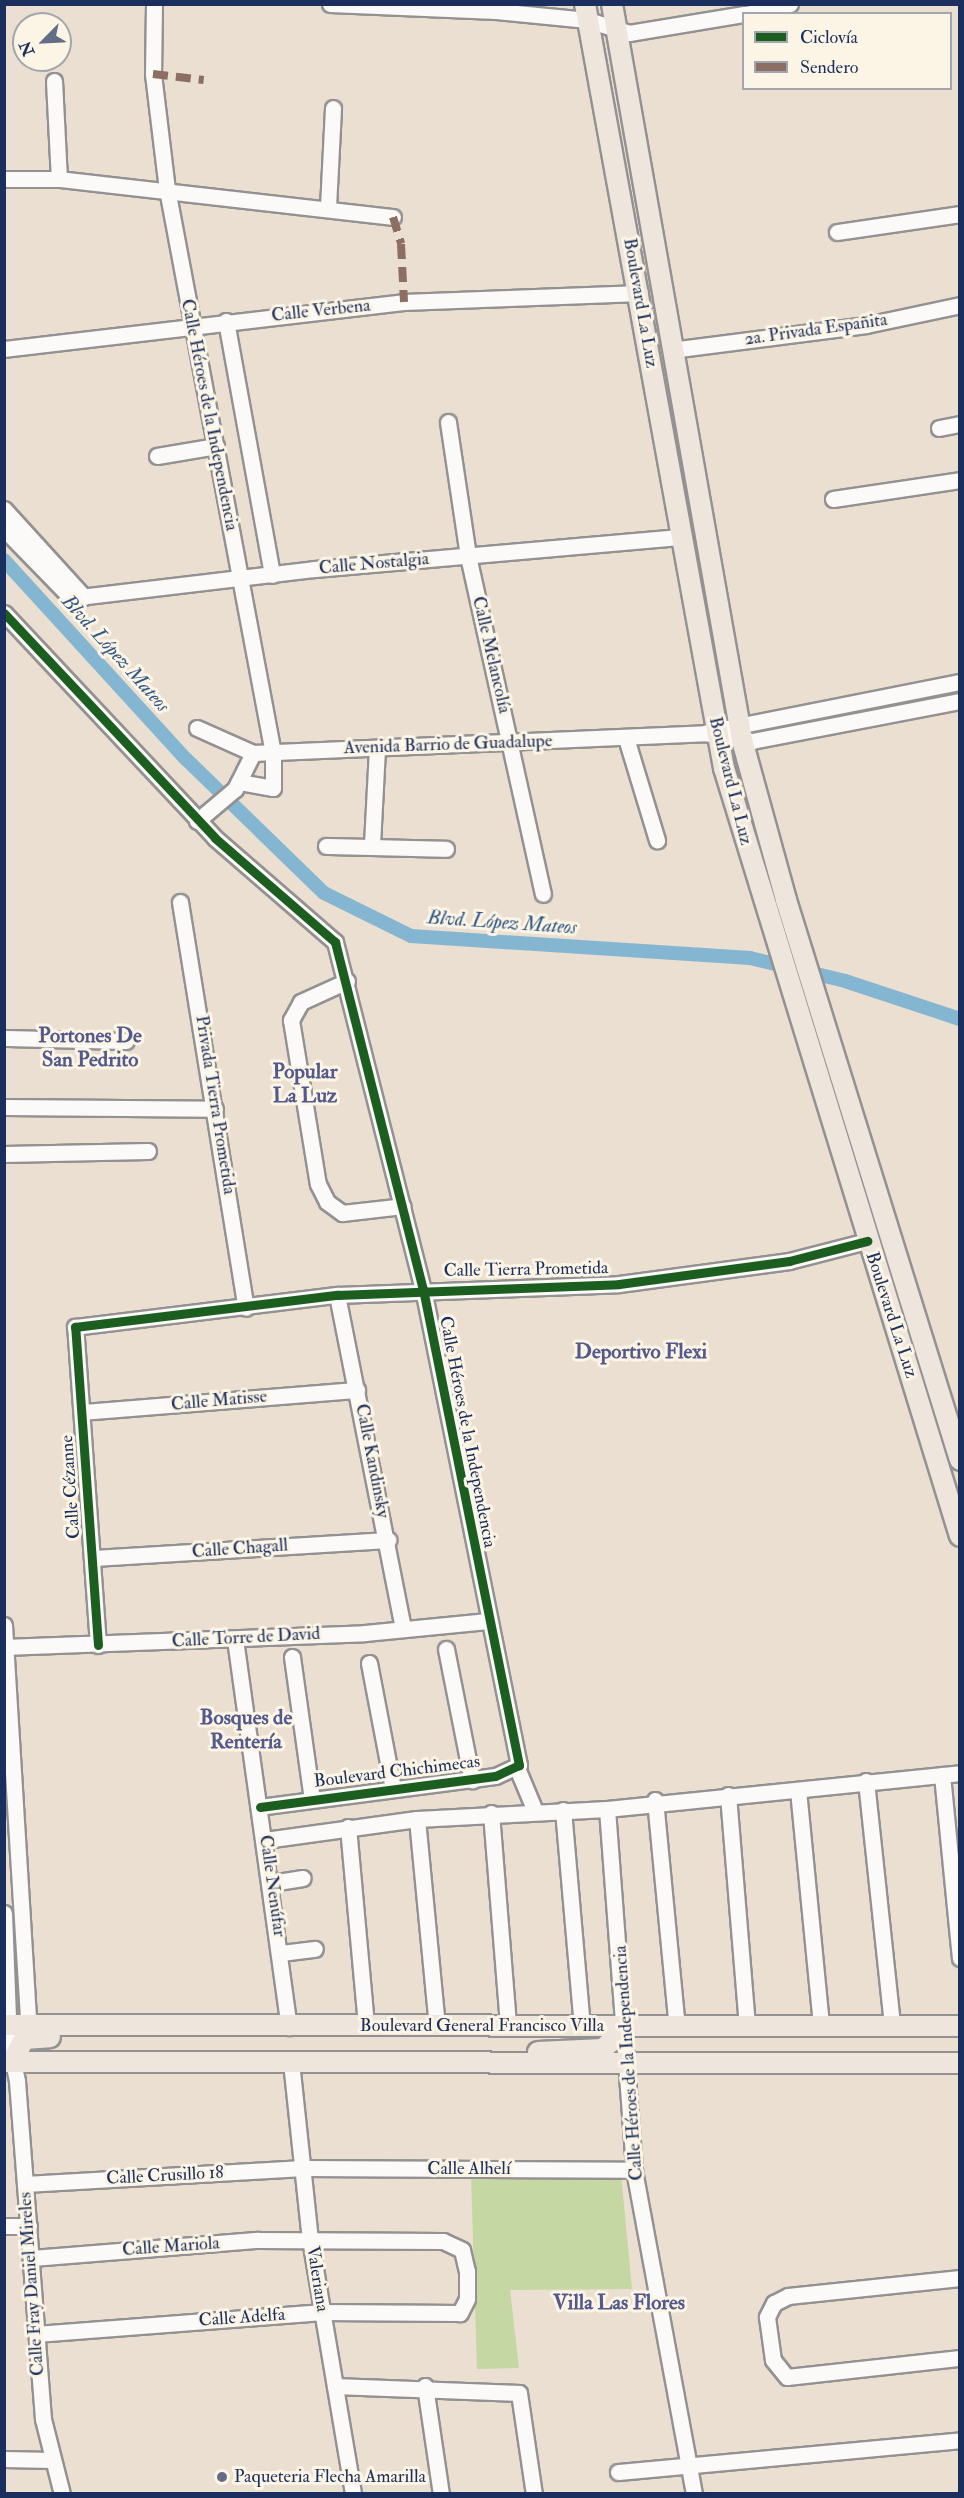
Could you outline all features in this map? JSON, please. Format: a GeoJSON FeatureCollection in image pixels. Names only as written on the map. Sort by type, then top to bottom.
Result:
{"type":"FeatureCollection","features":[{"type":"Feature","properties":{"kind":"main road","name":"Boulevard La Luz"},"geometry":{"type":"LineString","coordinates":[[612,4],[671,350],[740,732],[786,900],[960,1460]]}},
{"type":"Feature","properties":{"kind":"main road","name":"Boulevard La Luz"},"geometry":{"type":"LineString","coordinates":[[587,12],[639,293],[678,537],[713,733],[776,950],[960,1536]]}},
{"type":"Feature","properties":{"kind":"main road"},"geometry":{"type":"LineString","coordinates":[[762,904],[786,900]]}},
{"type":"Feature","properties":{"kind":"main road","name":"Boulevard General Francisco Villa"},"geometry":{"type":"LineString","coordinates":[[7,2025],[29,2031],[173,2026],[960,2026]]}},
{"type":"Feature","properties":{"kind":"main road"},"geometry":{"type":"LineString","coordinates":[[526,2061],[555,2048],[603,2049],[626,2027]]}},
{"type":"Feature","properties":{"kind":"main road"},"geometry":{"type":"LineString","coordinates":[[13,2065],[29,2031]]}},
{"type":"Feature","properties":{"kind":"main road","name":"Boulevard General Francisco Villa"},"geometry":{"type":"LineString","coordinates":[[13,2065],[526,2061],[960,2063]]}},
{"type":"Feature","properties":{"kind":"street","name":"Calle Héroes de la Independencia"},"geometry":{"type":"LineString","coordinates":[[154,4],[153,74],[167,189],[273,753],[273,788],[237,785]]}},
{"type":"Feature","properties":{"kind":"street"},"geometry":{"type":"LineString","coordinates":[[330,4],[587,12],[617,31],[643,33],[724,11],[742,14]]}},
{"type":"Feature","properties":{"kind":"street"},"geometry":{"type":"LineString","coordinates":[[754,12],[790,4]]}},
{"type":"Feature","properties":{"kind":"street"},"geometry":{"type":"LineString","coordinates":[[54,81],[59,179]]}},
{"type":"Feature","properties":{"kind":"street"},"geometry":{"type":"LineString","coordinates":[[328,207],[333,108]]}},
{"type":"Feature","properties":{"kind":"street"},"geometry":{"type":"LineString","coordinates":[[4,179],[59,179],[167,189],[328,207],[393,217]]}},
{"type":"Feature","properties":{"kind":"street"},"geometry":{"type":"LineString","coordinates":[[837,232],[960,214]]}},
{"type":"Feature","properties":{"kind":"street","name":"Calle Verbena"},"geometry":{"type":"LineString","coordinates":[[4,349],[192,324],[404,302],[639,293]]}},
{"type":"Feature","properties":{"kind":"street","name":"2a. Privada Españita"},"geometry":{"type":"LineString","coordinates":[[671,350],[866,325],[960,305]]}},
{"type":"Feature","properties":{"kind":"street"},"geometry":{"type":"LineString","coordinates":[[226,321],[272,575]]}},
{"type":"Feature","properties":{"kind":"street","name":"Calle Melancolía"},"geometry":{"type":"LineString","coordinates":[[448,422],[468,556],[543,894]]}},
{"type":"Feature","properties":{"kind":"street"},"geometry":{"type":"LineString","coordinates":[[939,428],[960,424]]}},
{"type":"Feature","properties":{"kind":"street"},"geometry":{"type":"LineString","coordinates":[[158,456],[216,446]]}},
{"type":"Feature","properties":{"kind":"street"},"geometry":{"type":"LineString","coordinates":[[833,499],[960,480]]}},
{"type":"Feature","properties":{"kind":"street"},"geometry":{"type":"LineString","coordinates":[[4,509],[77,598]]}},
{"type":"Feature","properties":{"kind":"street"},"geometry":{"type":"LineString","coordinates":[[4,529],[77,598]]}},
{"type":"Feature","properties":{"kind":"street","name":"Calle Nostalgia"},"geometry":{"type":"LineString","coordinates":[[77,598],[272,575],[678,537]]}},
{"type":"Feature","properties":{"kind":"street","name":"Calle Héroes de la Independencia"},"geometry":{"type":"LineString","coordinates":[[4,613],[84,704],[200,817],[248,871],[323,928],[335,942],[347,981],[423,1289],[487,1621],[519,1750],[517,1768]]}},
{"type":"Feature","properties":{"kind":"street","name":"Avenida Barrio de Guadalupe"},"geometry":{"type":"LineString","coordinates":[[740,732],[960,682]]}},
{"type":"Feature","properties":{"kind":"street","name":"Avenida Barrio de Guadalupe"},"geometry":{"type":"LineString","coordinates":[[197,728],[253,753],[273,753],[740,732],[960,701]]}},
{"type":"Feature","properties":{"kind":"street"},"geometry":{"type":"LineString","coordinates":[[626,738],[657,840]]}},
{"type":"Feature","properties":{"kind":"street"},"geometry":{"type":"LineString","coordinates":[[372,844],[377,748]]}},
{"type":"Feature","properties":{"kind":"street"},"geometry":{"type":"LineString","coordinates":[[200,817],[237,785],[253,753]]}},
{"type":"Feature","properties":{"kind":"street"},"geometry":{"type":"LineString","coordinates":[[326,846],[372,844],[447,849]]}},
{"type":"Feature","properties":{"kind":"street","name":"Privada Tierra Prometida"},"geometry":{"type":"LineString","coordinates":[[180,902],[246,1308]]}},
{"type":"Feature","properties":{"kind":"street"},"geometry":{"type":"LineString","coordinates":[[347,981],[301,1002],[291,1020],[318,1184],[327,1202],[342,1213],[403,1206]]}},
{"type":"Feature","properties":{"kind":"street"},"geometry":{"type":"LineString","coordinates":[[4,1038],[126,1041]]}},
{"type":"Feature","properties":{"kind":"street"},"geometry":{"type":"LineString","coordinates":[[4,1107],[215,1109]]}},
{"type":"Feature","properties":{"kind":"street"},"geometry":{"type":"LineString","coordinates":[[4,1154],[148,1151]]}},
{"type":"Feature","properties":{"kind":"street","name":"Calle Tierra Prometida"},"geometry":{"type":"LineString","coordinates":[[75,1327],[246,1308],[337,1295],[423,1289],[626,1284],[789,1261],[867,1241]]}},
{"type":"Feature","properties":{"kind":"street","name":"Calle Kandinsky"},"geometry":{"type":"LineString","coordinates":[[337,1295],[388,1540],[403,1628]]}},
{"type":"Feature","properties":{"kind":"street","name":"Calle Cézanne"},"geometry":{"type":"LineString","coordinates":[[75,1327],[98,1645]]}},
{"type":"Feature","properties":{"kind":"street","name":"Calle Matisse"},"geometry":{"type":"LineString","coordinates":[[82,1412],[357,1390]]}},
{"type":"Feature","properties":{"kind":"street","name":"Calle Chagall"},"geometry":{"type":"LineString","coordinates":[[93,1558],[388,1540]]}},
{"type":"Feature","properties":{"kind":"street","name":"Calle Torre de David"},"geometry":{"type":"LineString","coordinates":[[5,1647],[235,1639],[487,1621]]}},
{"type":"Feature","properties":{"kind":"street"},"geometry":{"type":"LineString","coordinates":[[4,1625],[29,2031]]}},
{"type":"Feature","properties":{"kind":"street","name":"Calle Nenúfar"},"geometry":{"type":"LineString","coordinates":[[235,1639],[281,1953],[289,2026]]}},
{"type":"Feature","properties":{"kind":"street"},"geometry":{"type":"LineString","coordinates":[[446,1649],[472,1780]]}},
{"type":"Feature","properties":{"kind":"street"},"geometry":{"type":"LineString","coordinates":[[292,1657],[312,1799]]}},
{"type":"Feature","properties":{"kind":"street"},"geometry":{"type":"LineString","coordinates":[[369,1662],[393,1789]]}},
{"type":"Feature","properties":{"kind":"street"},"geometry":{"type":"LineString","coordinates":[[517,1768],[535,1811]]}},
{"type":"Feature","properties":{"kind":"street","name":"Boulevard Chichimecas"},"geometry":{"type":"LineString","coordinates":[[260,1807],[472,1780],[517,1768]]}},
{"type":"Feature","properties":{"kind":"street"},"geometry":{"type":"LineString","coordinates":[[265,1840],[348,1827],[417,1820],[491,1813],[607,1809],[655,1800],[798,1790],[866,1781],[960,1773]]}},
{"type":"Feature","properties":{"kind":"street"},"geometry":{"type":"LineString","coordinates":[[942,1776],[960,1958]]}},
{"type":"Feature","properties":{"kind":"street"},"geometry":{"type":"LineString","coordinates":[[866,1781],[892,2025]]}},
{"type":"Feature","properties":{"kind":"street"},"geometry":{"type":"LineString","coordinates":[[798,1790],[821,2026]]}},
{"type":"Feature","properties":{"kind":"street"},"geometry":{"type":"LineString","coordinates":[[728,1795],[747,2027]]}},
{"type":"Feature","properties":{"kind":"street"},"geometry":{"type":"LineString","coordinates":[[655,1800],[677,2027]]}},
{"type":"Feature","properties":{"kind":"street","name":"Calle Héroes de la Independencia"},"geometry":{"type":"LineString","coordinates":[[607,1809],[626,2027],[626,2062],[634,2170],[694,2493]]}},
{"type":"Feature","properties":{"kind":"street"},"geometry":{"type":"LineString","coordinates":[[563,1810],[582,2026]]}},
{"type":"Feature","properties":{"kind":"street"},"geometry":{"type":"LineString","coordinates":[[491,1813],[508,2025]]}},
{"type":"Feature","properties":{"kind":"street"},"geometry":{"type":"LineString","coordinates":[[417,1820],[437,2025]]}},
{"type":"Feature","properties":{"kind":"street"},"geometry":{"type":"LineString","coordinates":[[348,1827],[366,2025]]}},
{"type":"Feature","properties":{"kind":"street"},"geometry":{"type":"LineString","coordinates":[[271,1883],[303,1878]]}},
{"type":"Feature","properties":{"kind":"street","name":"Calle Fray Daniel Mireles"},"geometry":{"type":"LineString","coordinates":[[5,1923],[7,2025],[32,2258],[42,2419],[62,2493]]}},
{"type":"Feature","properties":{"kind":"street"},"geometry":{"type":"LineString","coordinates":[[281,1953],[315,1949]]}},
{"type":"Feature","properties":{"kind":"street","name":"Valeriana"},"geometry":{"type":"LineString","coordinates":[[291,2062],[310,2239],[353,2493]]}},
{"type":"Feature","properties":{"kind":"street","name":"Calle Alhelí"},"geometry":{"type":"LineString","coordinates":[[304,2168],[634,2170]]}},
{"type":"Feature","properties":{"kind":"street","name":"Calle Crusillo 18"},"geometry":{"type":"LineString","coordinates":[[25,2184],[304,2168]]}},
{"type":"Feature","properties":{"kind":"street"},"geometry":{"type":"LineString","coordinates":[[4,2226],[29,2226]]}},
{"type":"Feature","properties":{"kind":"street","name":"Calle Mariola"},"geometry":{"type":"LineString","coordinates":[[32,2258],[310,2239],[443,2241],[462,2250],[467,2271],[465,2310],[447,2312]]}},
{"type":"Feature","properties":{"kind":"street"},"geometry":{"type":"LineString","coordinates":[[960,2278],[788,2296],[774,2303],[767,2317],[773,2360],[786,2377],[960,2358]]}},
{"type":"Feature","properties":{"kind":"street","name":"Calle Adelfa"},"geometry":{"type":"LineString","coordinates":[[38,2334],[322,2312],[447,2312]]}},
{"type":"Feature","properties":{"kind":"street"},"geometry":{"type":"LineString","coordinates":[[335,2386],[425,2386],[519,2393],[534,2493]]}},
{"type":"Feature","properties":{"kind":"street"},"geometry":{"type":"LineString","coordinates":[[425,2386],[441,2493]]}},
{"type":"Feature","properties":{"kind":"street"},"geometry":{"type":"LineString","coordinates":[[618,2472],[960,2440]]}},
{"type":"Feature","properties":{"kind":"street"},"geometry":{"type":"LineString","coordinates":[[4,2459],[52,2460]]}},
{"type":"Feature","properties":{"kind":"green space"},"geometry":{"type":"Polygon","coordinates":[[[471,2174],[621,2174],[632,2289],[510,2290],[519,2368],[477,2369],[471,2174]]]}},
{"type":"Feature","properties":{"kind":"waterway","name":"Blvd. López Mateos"},"geometry":{"type":"LineString","coordinates":[[4,560],[186,759],[324,893],[411,936],[750,958],[845,981],[960,1019]]}},
{"type":"Feature","properties":{"kind":"marked path"},"geometry":{"type":"LineString","coordinates":[[153,74],[204,80]]}},
{"type":"Feature","properties":{"kind":"marked path"},"geometry":{"type":"LineString","coordinates":[[393,217],[401,244],[404,302]]}},
{"type":"Feature","properties":{"kind":"cycle path"},"geometry":{"type":"LineString","coordinates":[[4,613],[215,838],[335,942],[423,1289],[519,1765],[495,1776],[260,1807]]}},
{"type":"Feature","properties":{"kind":"cycle path"},"geometry":{"type":"LineString","coordinates":[[98,1645],[75,1327],[337,1295],[619,1284],[789,1261],[867,1241]]}},
{"type":"Feature","properties":{"kind":"place","name":"Paqueteria Flecha Amarilla"},"geometry":{"type":"Point","coordinates":[222,2477]}},
{"type":"Feature","properties":{"kind":"district","name":"Portones De San Pedrito"},"geometry":{"type":"Point","coordinates":[90,1048]}},
{"type":"Feature","properties":{"kind":"district","name":"Popular La Luz"},"geometry":{"type":"Point","coordinates":[305,1084]}},
{"type":"Feature","properties":{"kind":"district","name":"Deportivo Flexi"},"geometry":{"type":"Point","coordinates":[641,1352]}},
{"type":"Feature","properties":{"kind":"district","name":"Bosques de Rentería"},"geometry":{"type":"Point","coordinates":[246,1730]}},
{"type":"Feature","properties":{"kind":"district","name":"Villa Las Flores"},"geometry":{"type":"Point","coordinates":[619,2303]}}]}
